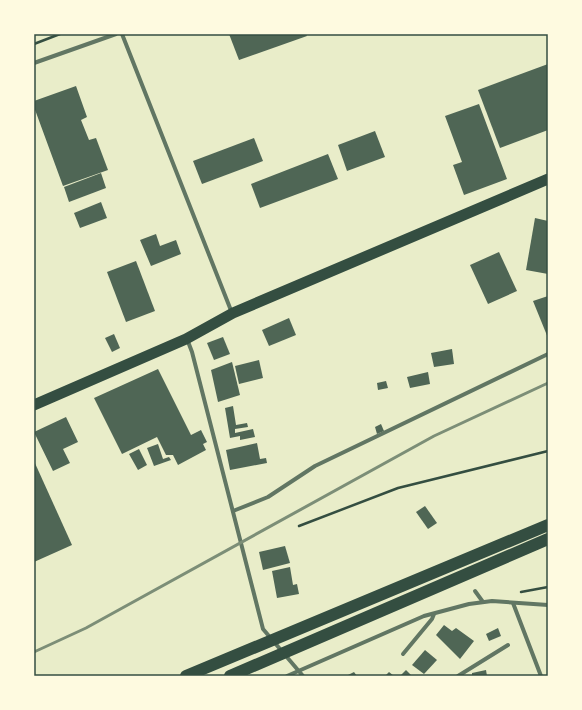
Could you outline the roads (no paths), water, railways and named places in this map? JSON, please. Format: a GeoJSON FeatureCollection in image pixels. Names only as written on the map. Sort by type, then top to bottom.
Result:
{"type":"FeatureCollection","features":[{"type":"Feature","properties":{"kind":"highway"},"geometry":{"type":"LineString","coordinates":[[34,405],[186,339],[233,313],[548,179]]}},
{"type":"Feature","properties":{"kind":"highway"},"geometry":{"type":"LineString","coordinates":[[186,676],[548,525]]}},
{"type":"Feature","properties":{"kind":"highway"},"geometry":{"type":"LineString","coordinates":[[230,676],[548,539]]}},
{"type":"Feature","properties":{"kind":"street"},"geometry":{"type":"LineString","coordinates":[[34,63],[116,34]]}},
{"type":"Feature","properties":{"kind":"street"},"geometry":{"type":"LineString","coordinates":[[122,34],[233,313]]}},
{"type":"Feature","properties":{"kind":"street"},"geometry":{"type":"LineString","coordinates":[[186,339],[192,352],[263,629],[303,676]]}},
{"type":"Feature","properties":{"kind":"street"},"geometry":{"type":"LineString","coordinates":[[233,511],[268,497],[315,466],[548,354]]}},
{"type":"Feature","properties":{"kind":"street"},"geometry":{"type":"LineString","coordinates":[[476,591],[483,602]]}},
{"type":"Feature","properties":{"kind":"street"},"geometry":{"type":"LineString","coordinates":[[287,676],[434,614],[492,601],[548,605]]}},
{"type":"Feature","properties":{"kind":"street"},"geometry":{"type":"LineString","coordinates":[[513,603],[541,676]]}},
{"type":"Feature","properties":{"kind":"street"},"geometry":{"type":"LineString","coordinates":[[403,654],[432,619],[434,614]]}},
{"type":"Feature","properties":{"kind":"street"},"geometry":{"type":"LineString","coordinates":[[458,676],[508,645]]}},
{"type":"Feature","properties":{"kind":"railway"},"geometry":{"type":"LineString","coordinates":[[34,652],[86,628],[434,436],[548,383]]}}]}
